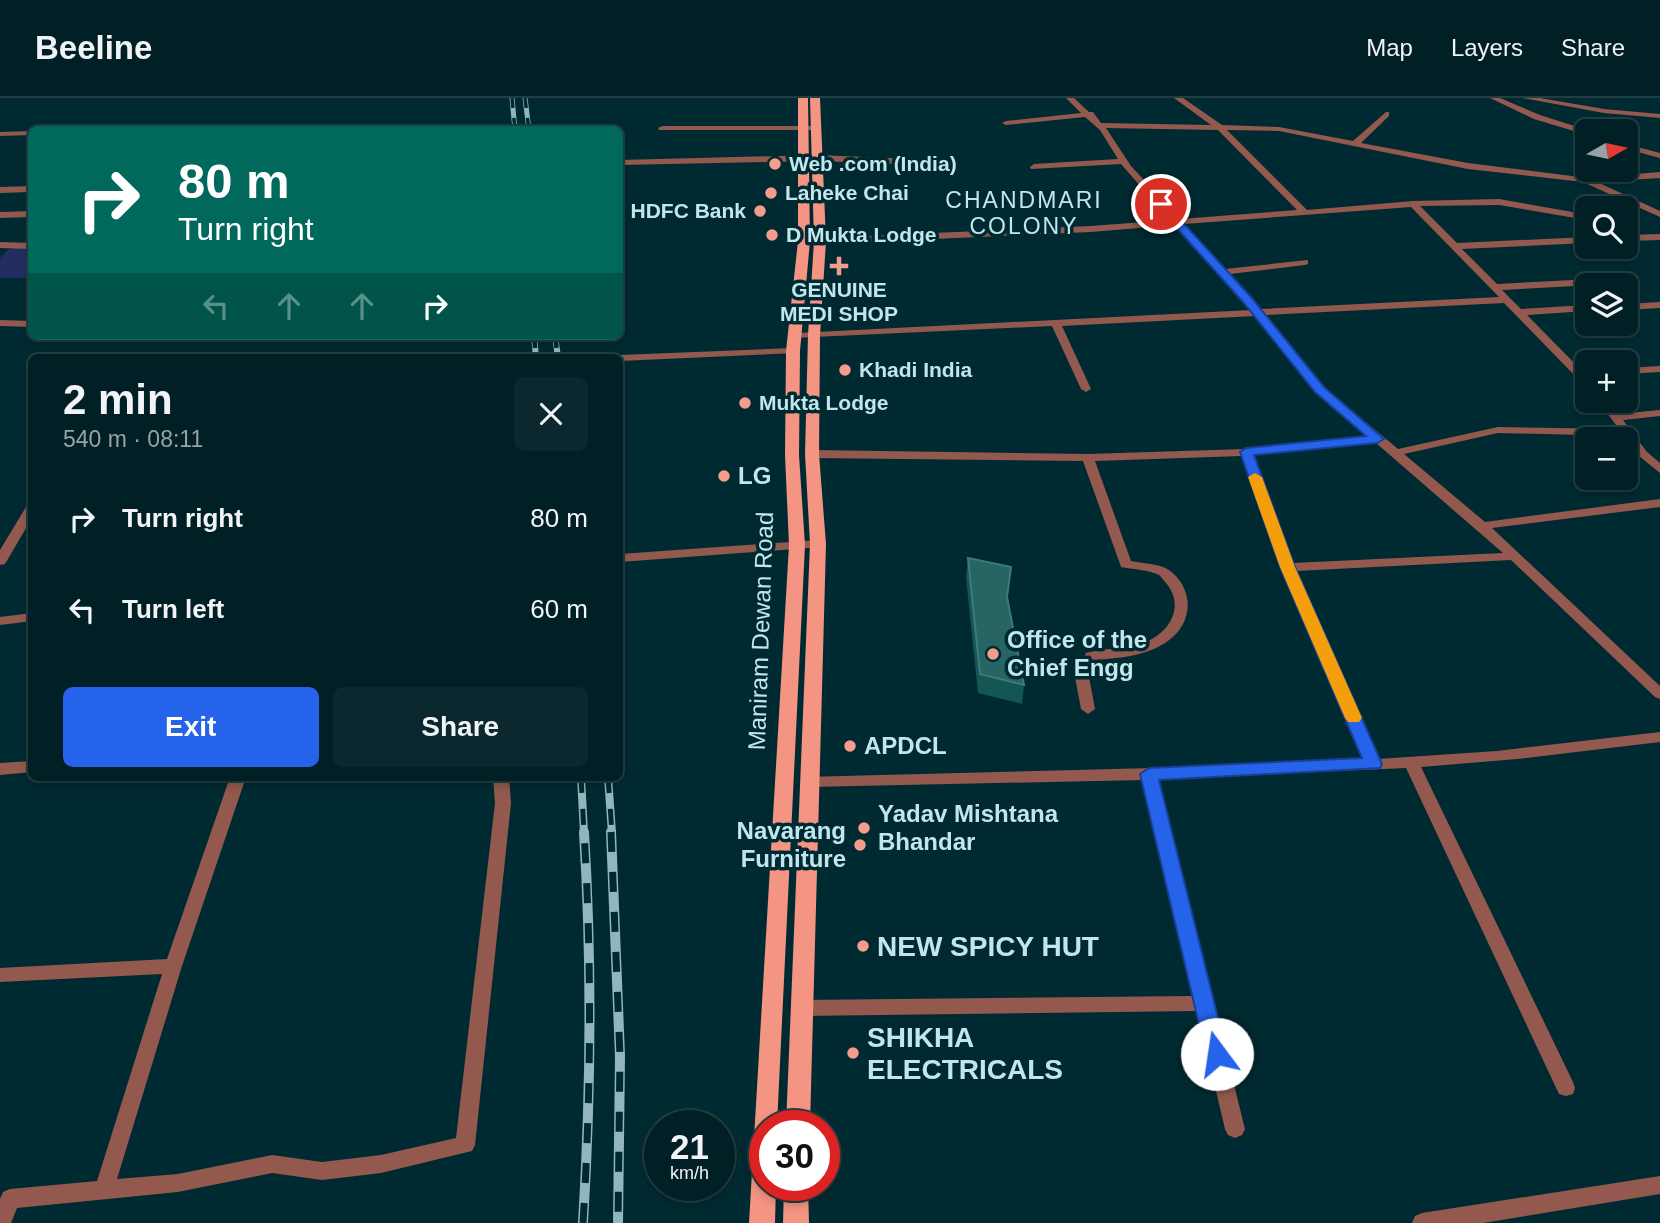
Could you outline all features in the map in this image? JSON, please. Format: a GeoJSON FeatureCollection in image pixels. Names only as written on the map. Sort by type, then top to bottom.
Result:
{"type":"FeatureCollection","features":[{"type":"Feature","properties":{"kind":"main road","name":"Maniram Dewan Road"},"geometry":{"type":"LineString","coordinates":[[803,98],[811,128]]}},
{"type":"Feature","properties":{"kind":"main road","name":"Maniram Dewan Road"},"geometry":{"type":"LineString","coordinates":[[766,1110],[797,545],[792,455],[801,341],[811,128],[816,98]]}},
{"type":"Feature","properties":{"kind":"main road","name":"Maniram Dewan Road"},"geometry":{"type":"LineString","coordinates":[[799,1110],[818,544],[801,341],[820,240],[811,158]]}},
{"type":"Feature","properties":{"kind":"main road"},"geometry":{"type":"LineString","coordinates":[[762,1223],[763,1201]]}},
{"type":"Feature","properties":{"kind":"main road"},"geometry":{"type":"LineString","coordinates":[[796,1201],[796,1223]]}},
{"type":"Feature","properties":{"kind":"street"},"geometry":{"type":"LineString","coordinates":[[1070,98],[1100,125],[1124,161],[1257,312],[1320,389],[1482,526],[1660,694]]}},
{"type":"Feature","properties":{"kind":"street"},"geometry":{"type":"LineString","coordinates":[[1178,98],[1218,126],[1304,212]]}},
{"type":"Feature","properties":{"kind":"street"},"geometry":{"type":"LineString","coordinates":[[1494,98],[1537,117],[1575,129]]}},
{"type":"Feature","properties":{"kind":"street"},"geometry":{"type":"LineString","coordinates":[[1526,98],[1660,116]]}},
{"type":"Feature","properties":{"kind":"street"},"geometry":{"type":"LineString","coordinates":[[1563,98],[1576,106]]}},
{"type":"Feature","properties":{"kind":"street"},"geometry":{"type":"LineString","coordinates":[[1650,116],[1660,107]]}},
{"type":"Feature","properties":{"kind":"street"},"geometry":{"type":"LineString","coordinates":[[1006,123],[1090,114]]}},
{"type":"Feature","properties":{"kind":"street"},"geometry":{"type":"LineString","coordinates":[[1355,144],[1386,114]]}},
{"type":"Feature","properties":{"kind":"street"},"geometry":{"type":"LineString","coordinates":[[1100,125],[1279,129],[1468,166],[1575,179]]}},
{"type":"Feature","properties":{"kind":"street"},"geometry":{"type":"LineString","coordinates":[[662,128],[811,128]]}},
{"type":"Feature","properties":{"kind":"street"},"geometry":{"type":"LineString","coordinates":[[0,134],[28,133]]}},
{"type":"Feature","properties":{"kind":"street"},"geometry":{"type":"LineString","coordinates":[[1638,150],[1660,156]]}},
{"type":"Feature","properties":{"kind":"street"},"geometry":{"type":"LineString","coordinates":[[623,163],[811,158],[914,162]]}},
{"type":"Feature","properties":{"kind":"street"},"geometry":{"type":"LineString","coordinates":[[1034,167],[1124,161]]}},
{"type":"Feature","properties":{"kind":"street"},"geometry":{"type":"LineString","coordinates":[[1638,177],[1660,176]]}},
{"type":"Feature","properties":{"kind":"street"},"geometry":{"type":"LineString","coordinates":[[1589,182],[1660,214]]}},
{"type":"Feature","properties":{"kind":"street"},"geometry":{"type":"LineString","coordinates":[[0,190],[28,189]]}},
{"type":"Feature","properties":{"kind":"street"},"geometry":{"type":"LineString","coordinates":[[820,240],[1091,229],[1413,204],[1499,202],[1575,215]]}},
{"type":"Feature","properties":{"kind":"street"},"geometry":{"type":"LineString","coordinates":[[1413,204],[1457,246],[1518,312],[1575,365]]}},
{"type":"Feature","properties":{"kind":"street"},"geometry":{"type":"LineString","coordinates":[[0,215],[28,214]]}},
{"type":"Feature","properties":{"kind":"street"},"geometry":{"type":"LineString","coordinates":[[1638,238],[1660,237]]}},
{"type":"Feature","properties":{"kind":"street"},"geometry":{"type":"LineString","coordinates":[[1457,246],[1575,241]]}},
{"type":"Feature","properties":{"kind":"street"},"geometry":{"type":"LineString","coordinates":[[0,245],[28,246]]}},
{"type":"Feature","properties":{"kind":"street"},"geometry":{"type":"LineString","coordinates":[[1222,272],[1305,262]]}},
{"type":"Feature","properties":{"kind":"street"},"geometry":{"type":"LineString","coordinates":[[1494,287],[1575,283]]}},
{"type":"Feature","properties":{"kind":"street"},"geometry":{"type":"LineString","coordinates":[[623,358],[801,341],[1056,323],[1506,300]]}},
{"type":"Feature","properties":{"kind":"street"},"geometry":{"type":"LineString","coordinates":[[1638,306],[1660,305]]}},
{"type":"Feature","properties":{"kind":"street"},"geometry":{"type":"LineString","coordinates":[[1518,312],[1575,309]]}},
{"type":"Feature","properties":{"kind":"street"},"geometry":{"type":"LineString","coordinates":[[0,323],[28,324]]}},
{"type":"Feature","properties":{"kind":"street"},"geometry":{"type":"LineString","coordinates":[[1056,323],[1086,389]]}},
{"type":"Feature","properties":{"kind":"street"},"geometry":{"type":"LineString","coordinates":[[1638,370],[1660,369]]}},
{"type":"Feature","properties":{"kind":"street"},"geometry":{"type":"LineString","coordinates":[[1614,413],[1624,427]]}},
{"type":"Feature","properties":{"kind":"street"},"geometry":{"type":"LineString","coordinates":[[1617,417],[1660,413]]}},
{"type":"Feature","properties":{"kind":"street"},"geometry":{"type":"LineString","coordinates":[[1395,453],[1498,430],[1575,432]]}},
{"type":"Feature","properties":{"kind":"street"},"geometry":{"type":"LineString","coordinates":[[812,454],[1088,458],[1246,452],[1377,439]]}},
{"type":"Feature","properties":{"kind":"street"},"geometry":{"type":"LineString","coordinates":[[1638,443],[1660,469]]}},
{"type":"Feature","properties":{"kind":"street"},"geometry":{"type":"LineString","coordinates":[[1246,452],[1288,567],[1374,764]]}},
{"type":"Feature","properties":{"kind":"street"},"geometry":{"type":"LineString","coordinates":[[1088,458],[1126,564],[1163,572],[1180,591],[1179,618],[1163,640],[1128,652],[1091,656],[1082,677],[1088,709]]}},
{"type":"Feature","properties":{"kind":"street"},"geometry":{"type":"LineString","coordinates":[[1482,526],[1660,503]]}},
{"type":"Feature","properties":{"kind":"street"},"geometry":{"type":"LineString","coordinates":[[0,561],[28,514]]}},
{"type":"Feature","properties":{"kind":"street"},"geometry":{"type":"LineString","coordinates":[[623,558],[818,544]]}},
{"type":"Feature","properties":{"kind":"street"},"geometry":{"type":"LineString","coordinates":[[1288,567],[1514,556]]}},
{"type":"Feature","properties":{"kind":"street"},"geometry":{"type":"LineString","coordinates":[[0,621],[28,618]]}},
{"type":"Feature","properties":{"kind":"street"},"geometry":{"type":"LineString","coordinates":[[809,781],[1149,774],[1374,764],[1499,756],[1660,737]]}},
{"type":"Feature","properties":{"kind":"street"},"geometry":{"type":"LineString","coordinates":[[1410,762],[1566,1088]]}},
{"type":"Feature","properties":{"kind":"street"},"geometry":{"type":"LineString","coordinates":[[0,769],[28,766]]}},
{"type":"Feature","properties":{"kind":"street"},"geometry":{"type":"LineString","coordinates":[[1149,774],[1235,1129]]}},
{"type":"Feature","properties":{"kind":"street"},"geometry":{"type":"LineString","coordinates":[[104,1190],[173,966],[237,781]]}},
{"type":"Feature","properties":{"kind":"street"},"geometry":{"type":"LineString","coordinates":[[1,1223],[10,1199],[178,1183],[272,1164],[321,1171],[357,1167],[465,1145],[503,803],[500,781]]}},
{"type":"Feature","properties":{"kind":"street"},"geometry":{"type":"LineString","coordinates":[[0,975],[173,966]]}},
{"type":"Feature","properties":{"kind":"street"},"geometry":{"type":"LineString","coordinates":[[802,1007],[1204,1003]]}},
{"type":"Feature","properties":{"kind":"street"},"geometry":{"type":"LineString","coordinates":[[1422,1223],[1660,1185]]}},
{"type":"Feature","properties":{"kind":"shaded area"},"geometry":{"type":"Polygon","coordinates":[[[28,240],[28,278],[0,278],[0,258],[9,249],[28,240]]]}},
{"type":"Feature","properties":{"kind":"building","name":"Office of the Chief Engg"},"geometry":{"type":"Polygon","coordinates":[[[968,558],[1011,567],[1007,597],[1024,685],[980,674],[968,558]]]}},
{"type":"Feature","properties":{"kind":"railway"},"geometry":{"type":"LineString","coordinates":[[512,98],[515,126]]}},
{"type":"Feature","properties":{"kind":"railway"},"geometry":{"type":"LineString","coordinates":[[525,98],[528,126]]}},
{"type":"Feature","properties":{"kind":"railway"},"geometry":{"type":"LineString","coordinates":[[534,340],[536,354]]}},
{"type":"Feature","properties":{"kind":"railway"},"geometry":{"type":"LineString","coordinates":[[556,340],[558,354]]}},
{"type":"Feature","properties":{"kind":"railway"},"geometry":{"type":"LineString","coordinates":[[581,781],[584,833]]}},
{"type":"Feature","properties":{"kind":"railway"},"geometry":{"type":"LineString","coordinates":[[608,781],[612,833]]}},
{"type":"Feature","properties":{"kind":"railway"},"geometry":{"type":"LineString","coordinates":[[583,1223],[590,1027],[584,832]]}},
{"type":"Feature","properties":{"kind":"railway"},"geometry":{"type":"LineString","coordinates":[[611,832],[620,1056],[618,1223]]}},
{"type":"Feature","properties":{"kind":"slow traffic"},"geometry":{"type":"LineString","coordinates":[[1255,477],[1288,567],[1353,718]]}},
{"type":"Feature","properties":{"kind":"place","name":"Web .com (India)"},"geometry":{"type":"Point","coordinates":[775,164]}},
{"type":"Feature","properties":{"kind":"place","name":"Laheke Chai"},"geometry":{"type":"Point","coordinates":[771,193]}},
{"type":"Feature","properties":{"kind":"place","name":"HDFC Bank"},"geometry":{"type":"Point","coordinates":[760,211]}},
{"type":"Feature","properties":{"kind":"place","name":"D Mukta Lodge"},"geometry":{"type":"Point","coordinates":[772,235]}},
{"type":"Feature","properties":{"kind":"place","name":"GENUINE MEDI SHOP"},"geometry":{"type":"Point","coordinates":[839,266]}},
{"type":"Feature","properties":{"kind":"place","name":"Khadi India"},"geometry":{"type":"Point","coordinates":[845,370]}},
{"type":"Feature","properties":{"kind":"place","name":"Mukta Lodge"},"geometry":{"type":"Point","coordinates":[745,403]}},
{"type":"Feature","properties":{"kind":"place","name":"LG"},"geometry":{"type":"Point","coordinates":[724,476]}},
{"type":"Feature","properties":{"kind":"place","name":"Office of the Chief Engg"},"geometry":{"type":"Point","coordinates":[993,654]}},
{"type":"Feature","properties":{"kind":"place","name":"APDCL"},"geometry":{"type":"Point","coordinates":[850,746]}},
{"type":"Feature","properties":{"kind":"place","name":"Yadav Mishtana Bhandar"},"geometry":{"type":"Point","coordinates":[864,828]}},
{"type":"Feature","properties":{"kind":"place","name":"Navarang Furniture"},"geometry":{"type":"Point","coordinates":[860,845]}},
{"type":"Feature","properties":{"kind":"place","name":"NEW SPICY HUT"},"geometry":{"type":"Point","coordinates":[863,946]}},
{"type":"Feature","properties":{"kind":"place","name":"SHIKHA ELECTRICALS"},"geometry":{"type":"Point","coordinates":[853,1053]}},
{"type":"Feature","properties":{"kind":"district","name":"CHANDMARI COLONY"},"geometry":{"type":"Point","coordinates":[1024,213]}},
{"type":"Feature","properties":{"kind":"route"},"geometry":{"type":"LineString","coordinates":[[1161,204],[1247,299],[1320,389],[1377,439],[1246,452],[1288,567],[1374,764],[1149,774],[1217,1054]]}}]}
